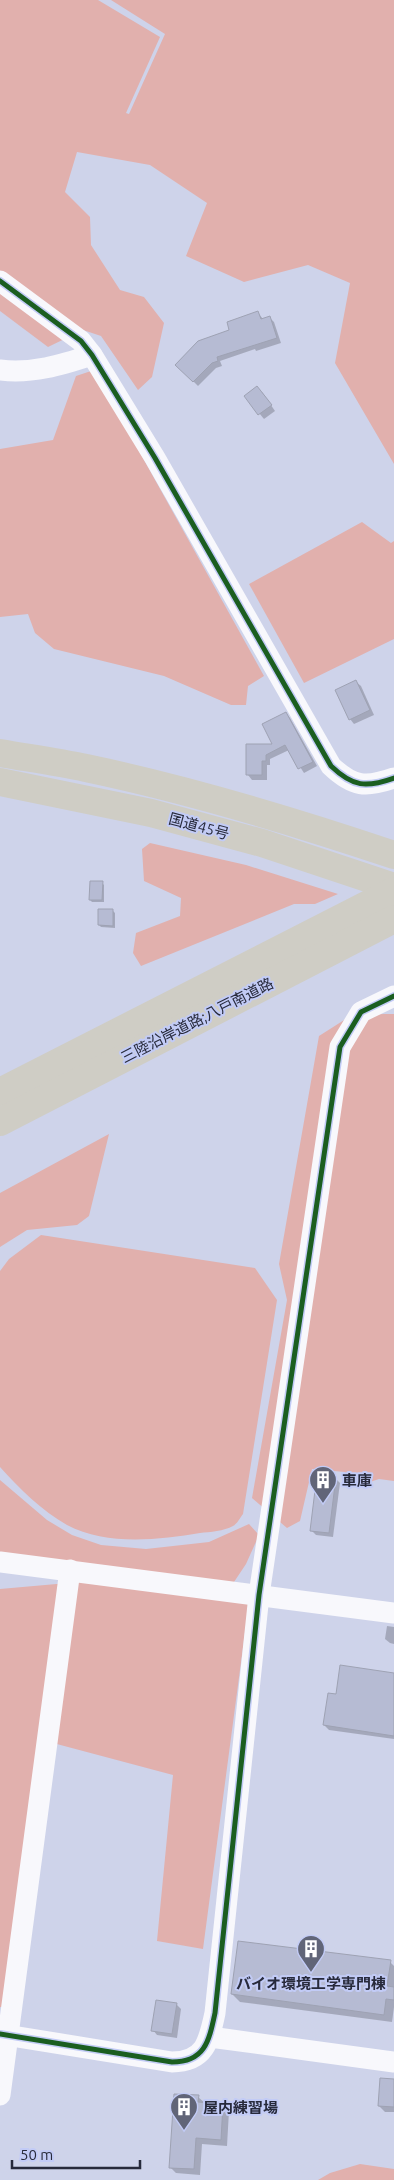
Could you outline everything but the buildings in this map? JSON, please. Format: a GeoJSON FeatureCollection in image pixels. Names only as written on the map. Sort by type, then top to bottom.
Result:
{"type":"FeatureCollection","features":[{"type":"Feature","properties":{"kind":"highway","name":"国道45号"},"geometry":{"type":"LineString","coordinates":[[0,753],[86,768],[190,793],[317,829],[394,855]]}},
{"type":"Feature","properties":{"kind":"highway","name":"国道45号"},"geometry":{"type":"LineString","coordinates":[[0,782],[151,813],[262,843],[394,887]]}},
{"type":"Feature","properties":{"kind":"highway","name":"三陸沿岸道路;八戸南道路"},"geometry":{"type":"LineString","coordinates":[[0,1092],[394,891]]}},
{"type":"Feature","properties":{"kind":"highway","name":"三陸沿岸道路;八戸南道路"},"geometry":{"type":"LineString","coordinates":[[0,1122],[394,919]]}},
{"type":"Feature","properties":{"kind":"highway"},"geometry":{"type":"LineString","coordinates":[[0,1073],[249,964]]}},
{"type":"Feature","properties":{"kind":"highway"},"geometry":{"type":"LineString","coordinates":[[0,1135],[106,1068]]}},
{"type":"Feature","properties":{"kind":"street"},"geometry":{"type":"LineString","coordinates":[[0,281],[81,341],[92,355],[155,458],[331,766],[344,778],[357,784],[376,784],[394,778]]}},
{"type":"Feature","properties":{"kind":"street"},"geometry":{"type":"LineString","coordinates":[[0,370],[16,372],[53,368],[92,355]]}},
{"type":"Feature","properties":{"kind":"street"},"geometry":{"type":"LineString","coordinates":[[4,2034],[172,2062],[186,2062],[196,2056],[210,2036],[215,2013],[259,1595],[340,1046],[361,1012],[394,996]]}},
{"type":"Feature","properties":{"kind":"street"},"geometry":{"type":"LineString","coordinates":[[0,1562],[394,1613]]}},
{"type":"Feature","properties":{"kind":"street"},"geometry":{"type":"LineString","coordinates":[[0,2095],[4,2034],[70,1570]]}},
{"type":"Feature","properties":{"kind":"street"},"geometry":{"type":"LineString","coordinates":[[210,2036],[394,2062]]}},
{"type":"Feature","properties":{"kind":"shaded area"},"geometry":{"type":"Polygon","coordinates":[[[0,0],[98,0],[160,37],[126,113],[129,114],[165,34],[111,0],[394,0],[394,464],[335,363],[350,283],[308,265],[244,282],[186,256],[207,203],[150,165],[77,152],[65,192],[90,217],[91,245],[120,290],[144,297],[164,323],[152,377],[138,390],[101,336],[83,330],[48,347],[0,311],[0,0]]]}},
{"type":"Feature","properties":{"kind":"shaded area"},"geometry":{"type":"Polygon","coordinates":[[[94,370],[264,676],[248,686],[246,705],[231,705],[164,676],[54,649],[35,633],[28,614],[0,617],[0,449],[53,440],[76,376],[94,370]]]}},
{"type":"Feature","properties":{"kind":"shaded area"},"geometry":{"type":"Polygon","coordinates":[[[362,522],[391,543],[394,541],[394,639],[304,683],[249,584],[362,522]]]}},
{"type":"Feature","properties":{"kind":"shaded area"},"geometry":{"type":"Polygon","coordinates":[[[150,843],[246,865],[338,894],[315,904],[294,904],[141,966],[133,953],[136,933],[180,916],[181,898],[144,881],[142,849],[150,843]]]}},
{"type":"Feature","properties":{"kind":"shaded area"},"geometry":{"type":"Polygon","coordinates":[[[394,1014],[394,1481],[379,1479],[361,1485],[345,1480],[345,1472],[312,1469],[300,1521],[287,1528],[252,1498],[287,1300],[279,1264],[319,1036],[352,1015],[394,1014]]]}},
{"type":"Feature","properties":{"kind":"shaded area"},"geometry":{"type":"Polygon","coordinates":[[[109,1134],[89,1216],[77,1225],[27,1230],[0,1247],[0,1193],[109,1134]]]}},
{"type":"Feature","properties":{"kind":"shaded area"},"geometry":{"type":"Polygon","coordinates":[[[41,1235],[255,1268],[277,1300],[243,1514],[234,1525],[217,1531],[167,1538],[132,1540],[98,1536],[82,1532],[67,1525],[49,1513],[23,1491],[0,1467],[0,1271],[9,1259],[41,1235]]]}},
{"type":"Feature","properties":{"kind":"shaded area"},"geometry":{"type":"Polygon","coordinates":[[[0,1480],[47,1520],[72,1535],[101,1545],[146,1549],[209,1542],[249,1524],[259,1535],[246,1564],[232,1585],[0,1557],[0,1480]]]}},
{"type":"Feature","properties":{"kind":"shaded area"},"geometry":{"type":"Polygon","coordinates":[[[79,1582],[249,1602],[203,1949],[157,1941],[173,1775],[38,1739],[5,2008],[0,2007],[0,1589],[79,1582]]]}},
{"type":"Feature","properties":{"kind":"shaded area"},"geometry":{"type":"Polygon","coordinates":[[[360,2164],[394,2169],[394,2180],[318,2180],[330,2173],[360,2164]]]}},
{"type":"Feature","properties":{"kind":"cycle path"},"geometry":{"type":"LineString","coordinates":[[0,281],[81,341],[92,355],[155,458],[331,766],[346,778],[360,784],[375,783],[394,778]]}},
{"type":"Feature","properties":{"kind":"cycle path"},"geometry":{"type":"LineString","coordinates":[[0,2034],[172,2062],[183,2061],[199,2054],[207,2041],[215,2013],[259,1595],[340,1047],[361,1012],[394,996]]}},
{"type":"Feature","properties":{"kind":"place","name":"車庫"},"geometry":{"type":"Point","coordinates":[323,1504]}},
{"type":"Feature","properties":{"kind":"place","name":"バイオ環境工学専門棟"},"geometry":{"type":"Point","coordinates":[311,1973]}},
{"type":"Feature","properties":{"kind":"place","name":"屋内練習場"},"geometry":{"type":"Point","coordinates":[184,2131]}}]}
